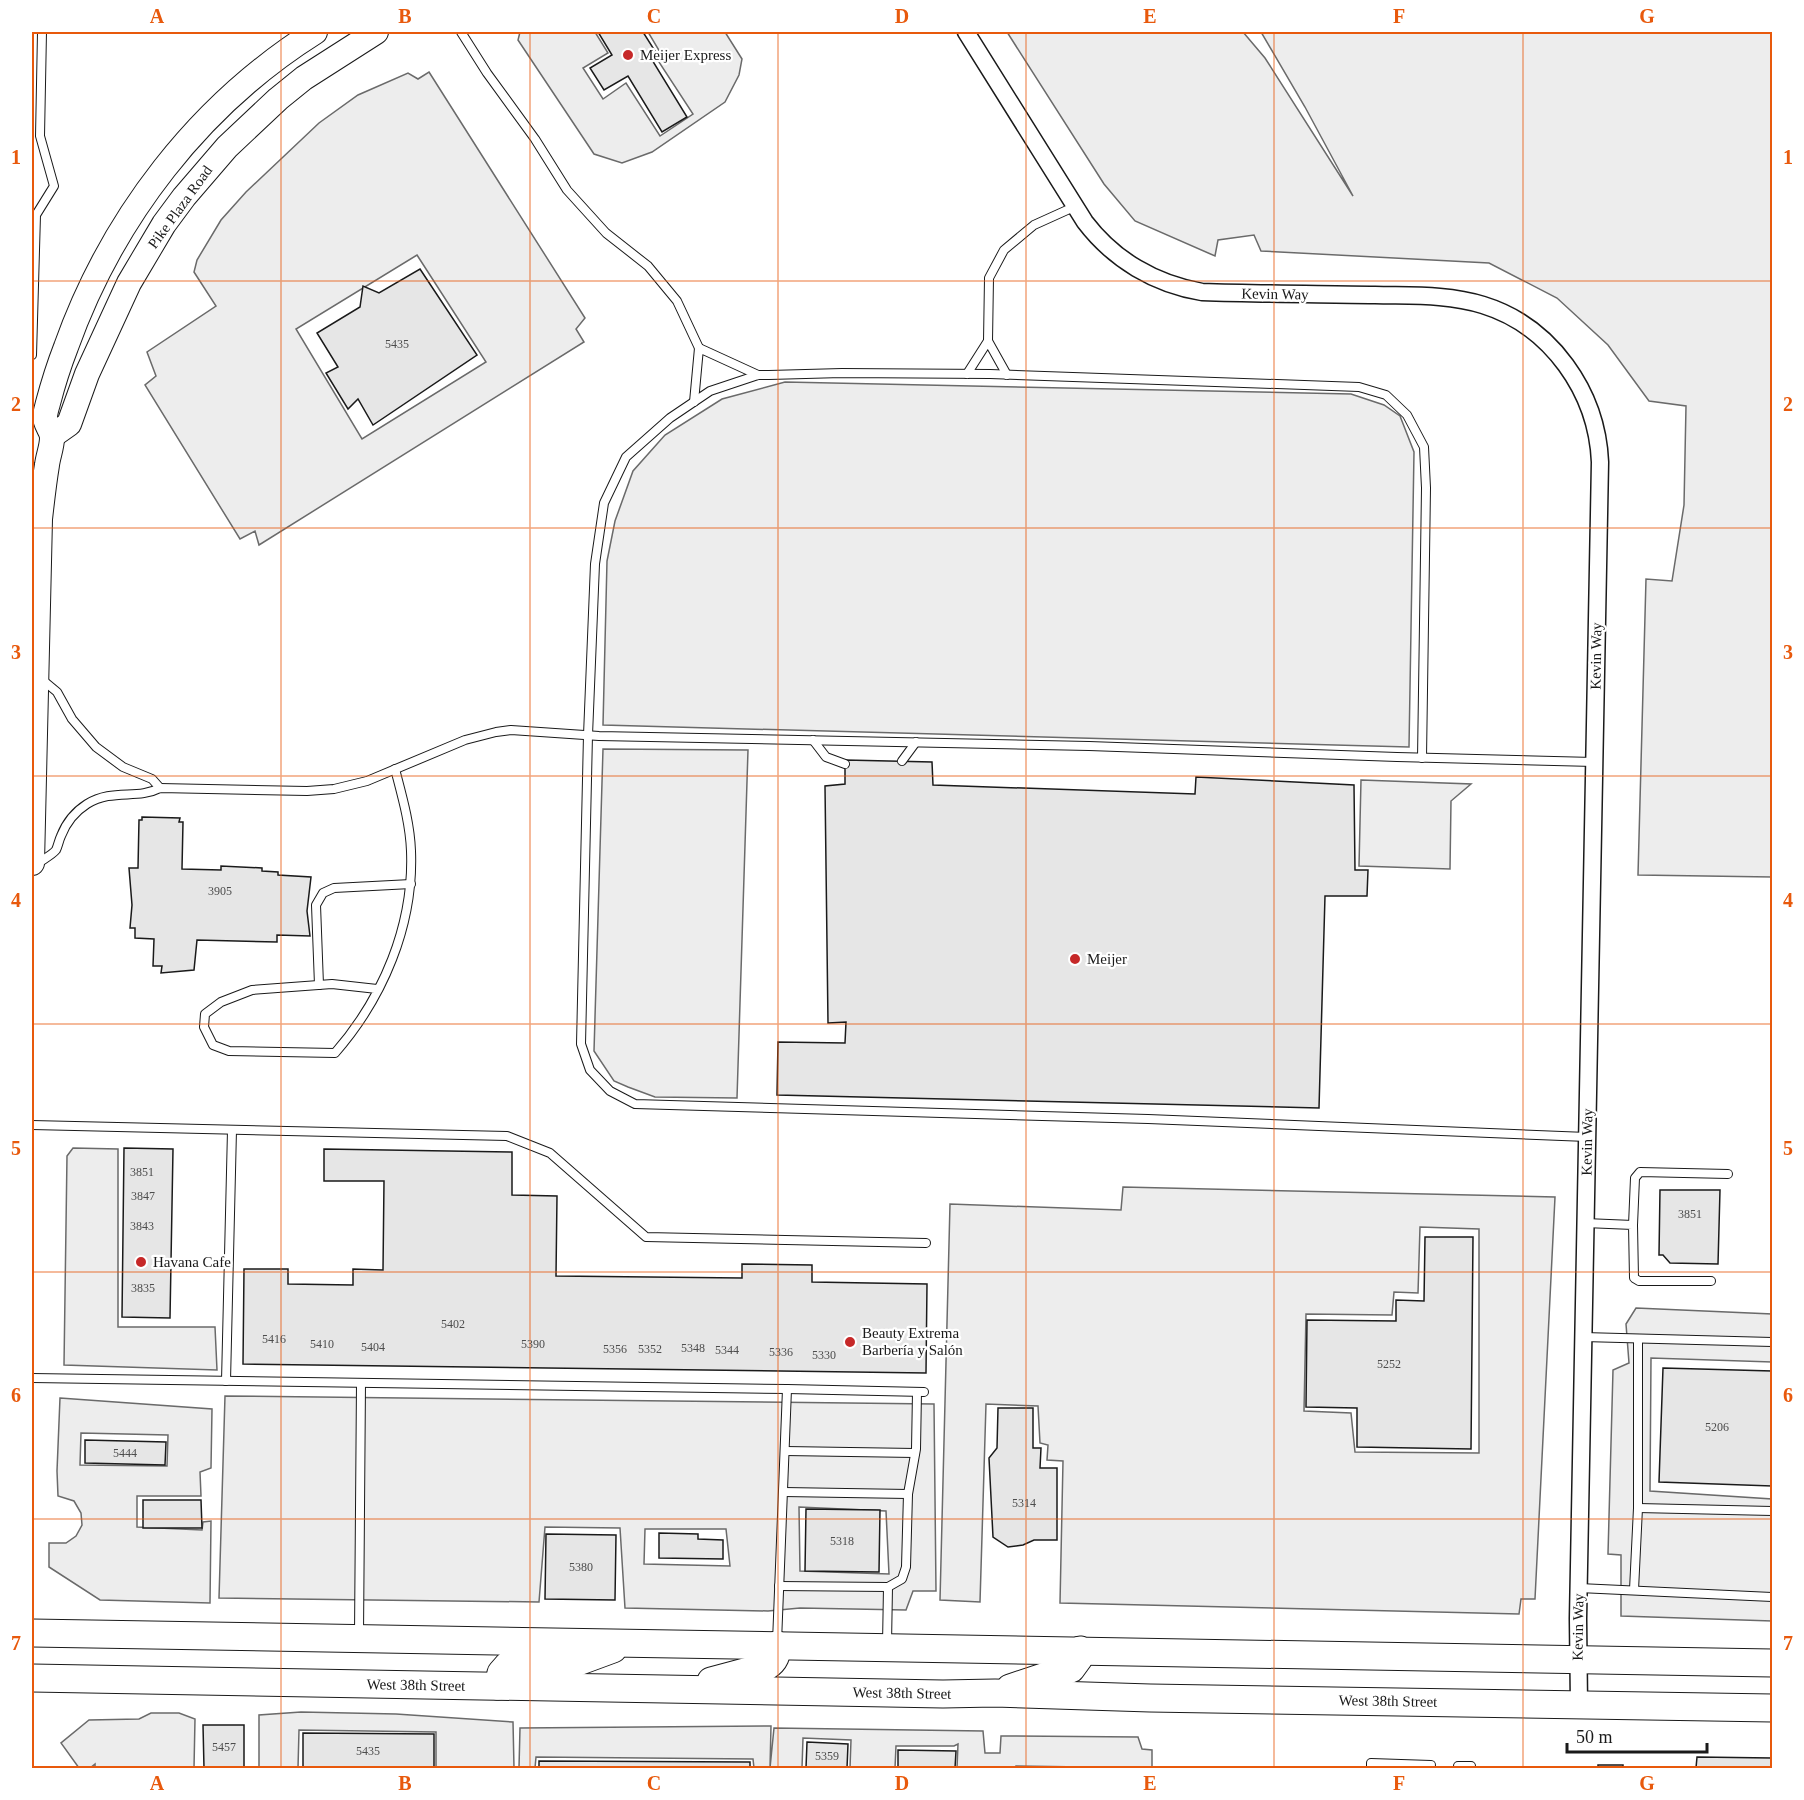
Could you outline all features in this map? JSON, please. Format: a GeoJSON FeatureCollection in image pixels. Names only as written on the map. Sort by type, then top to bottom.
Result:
{"type":"FeatureCollection","features":[{"type":"Feature","properties":{"kind":"main road"},"geometry":{"type":"LineString","coordinates":[[32,863],[40,519],[52,436],[45,418],[62,357],[87,294],[119,233],[158,176],[201,125],[226,100],[278,57],[315,32]]}},
{"type":"Feature","properties":{"kind":"main road","name":"Pike Plaza Road"},"geometry":{"type":"LineString","coordinates":[[52,436],[69,424],[91,364],[129,283],[164,224],[190,189],[227,147],[278,99],[304,78],[376,32]]}},
{"type":"Feature","properties":{"kind":"main road"},"geometry":{"type":"LineString","coordinates":[[32,1633],[1773,1663]]}},
{"type":"Feature","properties":{"kind":"main road"},"geometry":{"type":"LineString","coordinates":[[498,1686],[501,1672],[508,1665],[575,1663],[628,1643]]}},
{"type":"Feature","properties":{"kind":"main road"},"geometry":{"type":"LineString","coordinates":[[681,1690],[767,1666],[776,1656],[777,1645]]}},
{"type":"Feature","properties":{"kind":"main road"},"geometry":{"type":"LineString","coordinates":[[995,1693],[1068,1671],[1076,1664],[1080,1650]]}},
{"type":"Feature","properties":{"kind":"main road","name":"West 38th Street"},"geometry":{"type":"LineString","coordinates":[[32,1678],[1773,1708]]}},
{"type":"Feature","properties":{"kind":"street","name":"Kevin Way"},"geometry":{"type":"LineString","coordinates":[[966,32],[1091,229],[1122,259],[1152,277],[1177,287],[1202,292],[1448,297],[1482,304],[1514,318],[1549,345],[1571,372],[1591,410],[1599,444],[1600,474],[1583,1337],[1579,1705]]}},
{"type":"Feature","properties":{"kind":"lane"},"geometry":{"type":"LineString","coordinates":[[32,355],[36,214],[54,186],[40,136],[42,32]]}},
{"type":"Feature","properties":{"kind":"lane"},"geometry":{"type":"LineString","coordinates":[[461,32],[487,73],[535,139],[567,190],[606,232],[648,266],[677,302],[699,348],[694,402]]}},
{"type":"Feature","properties":{"kind":"lane"},"geometry":{"type":"LineString","coordinates":[[1007,375],[988,341],[989,278],[1004,250],[1034,225],[1076,206]]}},
{"type":"Feature","properties":{"kind":"lane"},"geometry":{"type":"LineString","coordinates":[[968,374],[988,341]]}},
{"type":"Feature","properties":{"kind":"lane"},"geometry":{"type":"LineString","coordinates":[[699,348],[758,375]]}},
{"type":"Feature","properties":{"kind":"lane"},"geometry":{"type":"LineString","coordinates":[[1422,758],[1426,489],[1424,447],[1407,415],[1386,395],[1359,387],[1007,375],[842,373],[758,375],[710,391],[670,418],[626,457],[604,503],[595,564],[588,735],[581,1044],[590,1070],[610,1091],[635,1104],[1148,1119],[1587,1137]]}},
{"type":"Feature","properties":{"kind":"lane"},"geometry":{"type":"LineString","coordinates":[[36,675],[57,692],[72,719],[96,747],[123,767],[152,779],[160,788]]}},
{"type":"Feature","properties":{"kind":"lane"},"geometry":{"type":"LineString","coordinates":[[32,868],[56,849],[61,834],[70,820],[86,805],[106,795],[149,794],[160,788],[321,790],[350,786],[465,740],[511,730],[588,735],[1089,746],[1594,762]]}},
{"type":"Feature","properties":{"kind":"lane"},"geometry":{"type":"LineString","coordinates":[[813,740],[826,758],[844,764]]}},
{"type":"Feature","properties":{"kind":"lane"},"geometry":{"type":"LineString","coordinates":[[902,761],[916,742]]}},
{"type":"Feature","properties":{"kind":"lane"},"geometry":{"type":"LineString","coordinates":[[377,989],[332,984],[252,990],[221,1002],[205,1014],[204,1027],[213,1045],[229,1051],[335,1053],[352,1033],[388,970],[406,916],[411,884],[411,850],[405,808],[395,769]]}},
{"type":"Feature","properties":{"kind":"lane"},"geometry":{"type":"LineString","coordinates":[[319,985],[316,906],[323,893],[334,888],[411,884]]}},
{"type":"Feature","properties":{"kind":"lane"},"geometry":{"type":"LineString","coordinates":[[32,1125],[507,1136],[550,1153],[646,1237],[926,1243]]}},
{"type":"Feature","properties":{"kind":"lane"},"geometry":{"type":"LineString","coordinates":[[226,1381],[232,1130]]}},
{"type":"Feature","properties":{"kind":"lane"},"geometry":{"type":"LineString","coordinates":[[1711,1281],[1639,1281],[1634,1278],[1635,1178],[1640,1172],[1728,1174]]}},
{"type":"Feature","properties":{"kind":"lane"},"geometry":{"type":"LineString","coordinates":[[1585,1223],[1634,1225]]}},
{"type":"Feature","properties":{"kind":"lane"},"geometry":{"type":"LineString","coordinates":[[1583,1337],[1773,1342]]}},
{"type":"Feature","properties":{"kind":"lane"},"geometry":{"type":"LineString","coordinates":[[1634,1590],[1638,1508],[1638,1339]]}},
{"type":"Feature","properties":{"kind":"lane"},"geometry":{"type":"LineString","coordinates":[[32,1378],[920,1392],[915,1453],[908,1494],[906,1567],[902,1579],[888,1587],[779,1586]]}},
{"type":"Feature","properties":{"kind":"lane"},"geometry":{"type":"LineString","coordinates":[[358,1638],[361,1383]]}},
{"type":"Feature","properties":{"kind":"lane"},"geometry":{"type":"LineString","coordinates":[[777,1645],[787,1389]]}},
{"type":"Feature","properties":{"kind":"lane"},"geometry":{"type":"LineString","coordinates":[[785,1450],[915,1453]]}},
{"type":"Feature","properties":{"kind":"lane"},"geometry":{"type":"LineString","coordinates":[[784,1492],[908,1494]]}},
{"type":"Feature","properties":{"kind":"lane"},"geometry":{"type":"LineString","coordinates":[[1638,1508],[1773,1511]]}},
{"type":"Feature","properties":{"kind":"lane"},"geometry":{"type":"LineString","coordinates":[[887,1647],[888,1587]]}},
{"type":"Feature","properties":{"kind":"lane"},"geometry":{"type":"LineString","coordinates":[[1579,1588],[1773,1597]]}},
{"type":"Feature","properties":{"kind":"lane"},"geometry":{"type":"LineString","coordinates":[[1371,1768],[1371,1763],[1431,1765]]}},
{"type":"Feature","properties":{"kind":"lane"},"geometry":{"type":"LineString","coordinates":[[1458,1766],[1471,1766],[1471,1768]]}},
{"type":"Feature","properties":{"kind":"shaded area"},"geometry":{"type":"Polygon","coordinates":[[[520,32],[595,32],[608,53],[583,68],[603,99],[626,83],[660,136],[693,114],[655,56],[660,52],[648,32],[725,32],[742,59],[739,75],[725,102],[652,152],[622,163],[594,154],[518,40],[520,32]]]}},
{"type":"Feature","properties":{"kind":"shaded area"},"geometry":{"type":"Polygon","coordinates":[[[1007,32],[1243,32],[1265,58],[1353,196],[1261,32],[1772,32],[1772,877],[1638,875],[1646,579],[1672,581],[1684,505],[1686,406],[1649,401],[1608,345],[1557,298],[1489,263],[1261,251],[1254,235],[1218,240],[1215,256],[1135,221],[1104,184],[1007,32]]]}},
{"type":"Feature","properties":{"kind":"shaded area"},"geometry":{"type":"Polygon","coordinates":[[[429,72],[585,318],[576,329],[584,342],[259,545],[255,531],[240,539],[145,385],[156,376],[147,352],[216,306],[194,272],[197,260],[221,220],[246,192],[319,123],[358,95],[408,73],[418,79],[429,72]],[[417,255],[296,329],[362,439],[486,362],[417,255]]]}},
{"type":"Feature","properties":{"kind":"shaded area"},"geometry":{"type":"Polygon","coordinates":[[[785,382],[1351,394],[1384,405],[1400,416],[1414,452],[1409,747],[603,725],[607,561],[615,521],[633,471],[665,435],[722,399],[785,382]]]}},
{"type":"Feature","properties":{"kind":"shaded area"},"geometry":{"type":"Polygon","coordinates":[[[603,749],[748,750],[737,1098],[655,1097],[614,1081],[594,1051],[603,749]]]}},
{"type":"Feature","properties":{"kind":"shaded area"},"geometry":{"type":"Polygon","coordinates":[[[1361,780],[1471,784],[1451,801],[1450,869],[1359,866],[1361,780]]]}},
{"type":"Feature","properties":{"kind":"shaded area"},"geometry":{"type":"Polygon","coordinates":[[[73,1148],[118,1149],[118,1327],[215,1327],[217,1370],[64,1365],[67,1156],[73,1148]]]}},
{"type":"Feature","properties":{"kind":"shaded area"},"geometry":{"type":"Polygon","coordinates":[[[1123,1187],[1555,1197],[1535,1599],[1521,1599],[1519,1614],[1060,1603],[1063,1461],[1047,1460],[1048,1445],[1040,1443],[1038,1406],[986,1404],[980,1602],[940,1600],[950,1204],[1121,1210],[1123,1187]],[[1420,1227],[1418,1293],[1394,1292],[1392,1315],[1306,1314],[1304,1411],[1351,1413],[1355,1452],[1479,1453],[1479,1229],[1420,1227]]]}},
{"type":"Feature","properties":{"kind":"shaded area"},"geometry":{"type":"Polygon","coordinates":[[[1636,1308],[1772,1314],[1772,1362],[1651,1358],[1650,1491],[1772,1499],[1772,1621],[1621,1616],[1621,1555],[1608,1554],[1613,1370],[1629,1363],[1626,1324],[1636,1308]]]}},
{"type":"Feature","properties":{"kind":"shaded area"},"geometry":{"type":"Polygon","coordinates":[[[225,1396],[934,1404],[936,1591],[913,1591],[906,1610],[800,1608],[768,1611],[625,1608],[620,1528],[545,1527],[539,1602],[219,1598],[225,1396]],[[799,1507],[800,1571],[889,1574],[886,1511],[799,1507]],[[645,1529],[644,1564],[730,1566],[726,1529],[645,1529]]]}},
{"type":"Feature","properties":{"kind":"shaded area"},"geometry":{"type":"Polygon","coordinates":[[[60,1398],[212,1409],[211,1468],[200,1472],[201,1496],[137,1496],[137,1527],[202,1530],[203,1522],[211,1521],[210,1603],[100,1600],[49,1567],[49,1543],[66,1543],[76,1536],[82,1525],[81,1513],[74,1501],[58,1496],[60,1398]],[[81,1433],[80,1465],[167,1466],[168,1435],[81,1433]]]}},
{"type":"Feature","properties":{"kind":"shaded area"},"geometry":{"type":"Polygon","coordinates":[[[301,1712],[396,1714],[513,1722],[514,1768],[436,1768],[436,1732],[299,1730],[298,1768],[259,1768],[259,1715],[301,1712]]]}},
{"type":"Feature","properties":{"kind":"shaded area"},"geometry":{"type":"Polygon","coordinates":[[[151,1713],[179,1713],[195,1719],[194,1768],[95,1768],[95,1764],[90,1768],[79,1768],[61,1743],[89,1720],[139,1719],[151,1713]]]}},
{"type":"Feature","properties":{"kind":"shaded area"},"geometry":{"type":"Polygon","coordinates":[[[771,1726],[770,1768],[754,1768],[753,1759],[536,1757],[535,1768],[519,1768],[520,1728],[771,1726]]]}},
{"type":"Feature","properties":{"kind":"shaded area"},"geometry":{"type":"Polygon","coordinates":[[[774,1728],[983,1731],[985,1753],[1000,1753],[1001,1736],[1138,1737],[1142,1749],[1152,1750],[1152,1768],[1016,1766],[1016,1768],[957,1768],[958,1744],[954,1746],[896,1746],[895,1768],[850,1768],[851,1740],[803,1738],[802,1768],[770,1768],[774,1728]]]}},
{"type":"Feature","properties":{"kind":"building"},"geometry":{"type":"Polygon","coordinates":[[[598,32],[643,32],[655,51],[649,55],[687,117],[662,132],[628,76],[604,90],[590,68],[612,55],[598,32]]]}},
{"type":"Feature","properties":{"kind":"building"},"geometry":{"type":"Polygon","coordinates":[[[420,269],[477,355],[373,425],[358,399],[348,409],[326,373],[338,367],[317,333],[360,307],[363,286],[379,293],[420,269]]]}},
{"type":"Feature","properties":{"kind":"building","name":"Meijer"},"geometry":{"type":"Polygon","coordinates":[[[845,760],[932,762],[933,785],[1195,794],[1196,777],[1354,785],[1355,870],[1368,870],[1367,896],[1325,896],[1319,1108],[777,1095],[778,1042],[845,1043],[846,1022],[828,1023],[825,786],[845,784],[845,760]]]}},
{"type":"Feature","properties":{"kind":"building"},"geometry":{"type":"Polygon","coordinates":[[[142,817],[180,818],[179,822],[183,822],[182,869],[221,870],[221,866],[262,868],[262,871],[278,872],[278,875],[311,877],[307,911],[310,936],[277,935],[277,942],[197,940],[194,970],[161,973],[162,966],[153,966],[154,939],[135,938],[135,928],[130,928],[132,905],[129,868],[138,868],[139,820],[142,820],[142,817]]]}},
{"type":"Feature","properties":{"kind":"building"},"geometry":{"type":"Polygon","coordinates":[[[124,1148],[173,1149],[170,1318],[122,1317],[124,1148]]]}},
{"type":"Feature","properties":{"kind":"building"},"geometry":{"type":"Polygon","coordinates":[[[324,1149],[512,1152],[512,1195],[557,1196],[556,1276],[742,1278],[742,1264],[812,1265],[812,1282],[927,1284],[926,1373],[243,1364],[244,1269],[288,1269],[288,1284],[353,1285],[353,1269],[383,1270],[384,1181],[324,1181],[324,1149]]]}},
{"type":"Feature","properties":{"kind":"building"},"geometry":{"type":"Polygon","coordinates":[[[1660,1190],[1720,1190],[1718,1264],[1670,1263],[1663,1255],[1659,1255],[1660,1190]]]}},
{"type":"Feature","properties":{"kind":"building"},"geometry":{"type":"Polygon","coordinates":[[[1425,1237],[1473,1237],[1471,1449],[1357,1447],[1357,1408],[1306,1407],[1307,1320],[1396,1321],[1396,1300],[1424,1301],[1425,1237]]]}},
{"type":"Feature","properties":{"kind":"building"},"geometry":{"type":"Polygon","coordinates":[[[1663,1368],[1772,1371],[1772,1486],[1659,1482],[1663,1368]]]}},
{"type":"Feature","properties":{"kind":"building"},"geometry":{"type":"Polygon","coordinates":[[[998,1408],[1033,1408],[1033,1448],[1041,1448],[1040,1468],[1057,1468],[1057,1540],[1034,1540],[1023,1545],[1008,1547],[993,1537],[989,1458],[997,1448],[998,1408]]]}},
{"type":"Feature","properties":{"kind":"building"},"geometry":{"type":"Polygon","coordinates":[[[85,1440],[166,1442],[165,1465],[85,1463],[85,1440]]]}},
{"type":"Feature","properties":{"kind":"building"},"geometry":{"type":"Polygon","coordinates":[[[143,1500],[201,1500],[202,1528],[143,1528],[143,1500]]]}},
{"type":"Feature","properties":{"kind":"building"},"geometry":{"type":"Polygon","coordinates":[[[806,1509],[880,1510],[879,1572],[805,1571],[806,1509]]]}},
{"type":"Feature","properties":{"kind":"building"},"geometry":{"type":"Polygon","coordinates":[[[659,1533],[698,1534],[698,1539],[723,1540],[723,1559],[659,1558],[659,1533]]]}},
{"type":"Feature","properties":{"kind":"building"},"geometry":{"type":"Polygon","coordinates":[[[546,1534],[616,1535],[615,1600],[545,1599],[546,1534]]]}},
{"type":"Feature","properties":{"kind":"building"},"geometry":{"type":"Polygon","coordinates":[[[203,1725],[244,1725],[244,1768],[204,1768],[203,1725]]]}},
{"type":"Feature","properties":{"kind":"building"},"geometry":{"type":"Polygon","coordinates":[[[303,1733],[434,1734],[434,1768],[303,1768],[303,1733]]]}},
{"type":"Feature","properties":{"kind":"building"},"geometry":{"type":"Polygon","coordinates":[[[807,1742],[848,1744],[847,1768],[806,1768],[807,1742]]]}},
{"type":"Feature","properties":{"kind":"building"},"geometry":{"type":"Polygon","coordinates":[[[898,1750],[956,1751],[955,1768],[898,1768],[898,1750]]]}},
{"type":"Feature","properties":{"kind":"building"},"geometry":{"type":"Polygon","coordinates":[[[1697,1757],[1772,1758],[1772,1768],[1696,1768],[1697,1757]]]}},
{"type":"Feature","properties":{"kind":"building"},"geometry":{"type":"Polygon","coordinates":[[[539,1761],[750,1762],[750,1768],[539,1768],[539,1761]]]}},
{"type":"Feature","properties":{"kind":"building"},"geometry":{"type":"Polygon","coordinates":[[[1598,1765],[1623,1765],[1623,1768],[1598,1768],[1598,1765]]]}},
{"type":"Feature","properties":{"kind":"place","name":"Meijer Express"},"geometry":{"type":"Point","coordinates":[628,55]}},
{"type":"Feature","properties":{"kind":"place","name":"Meijer"},"geometry":{"type":"Point","coordinates":[1075,959]}},
{"type":"Feature","properties":{"kind":"place","name":"Havana Cafe"},"geometry":{"type":"Point","coordinates":[141,1262]}},
{"type":"Feature","properties":{"kind":"place","name":"Beauty Extrema Barbería y Salón"},"geometry":{"type":"Point","coordinates":[850,1342]}}]}
